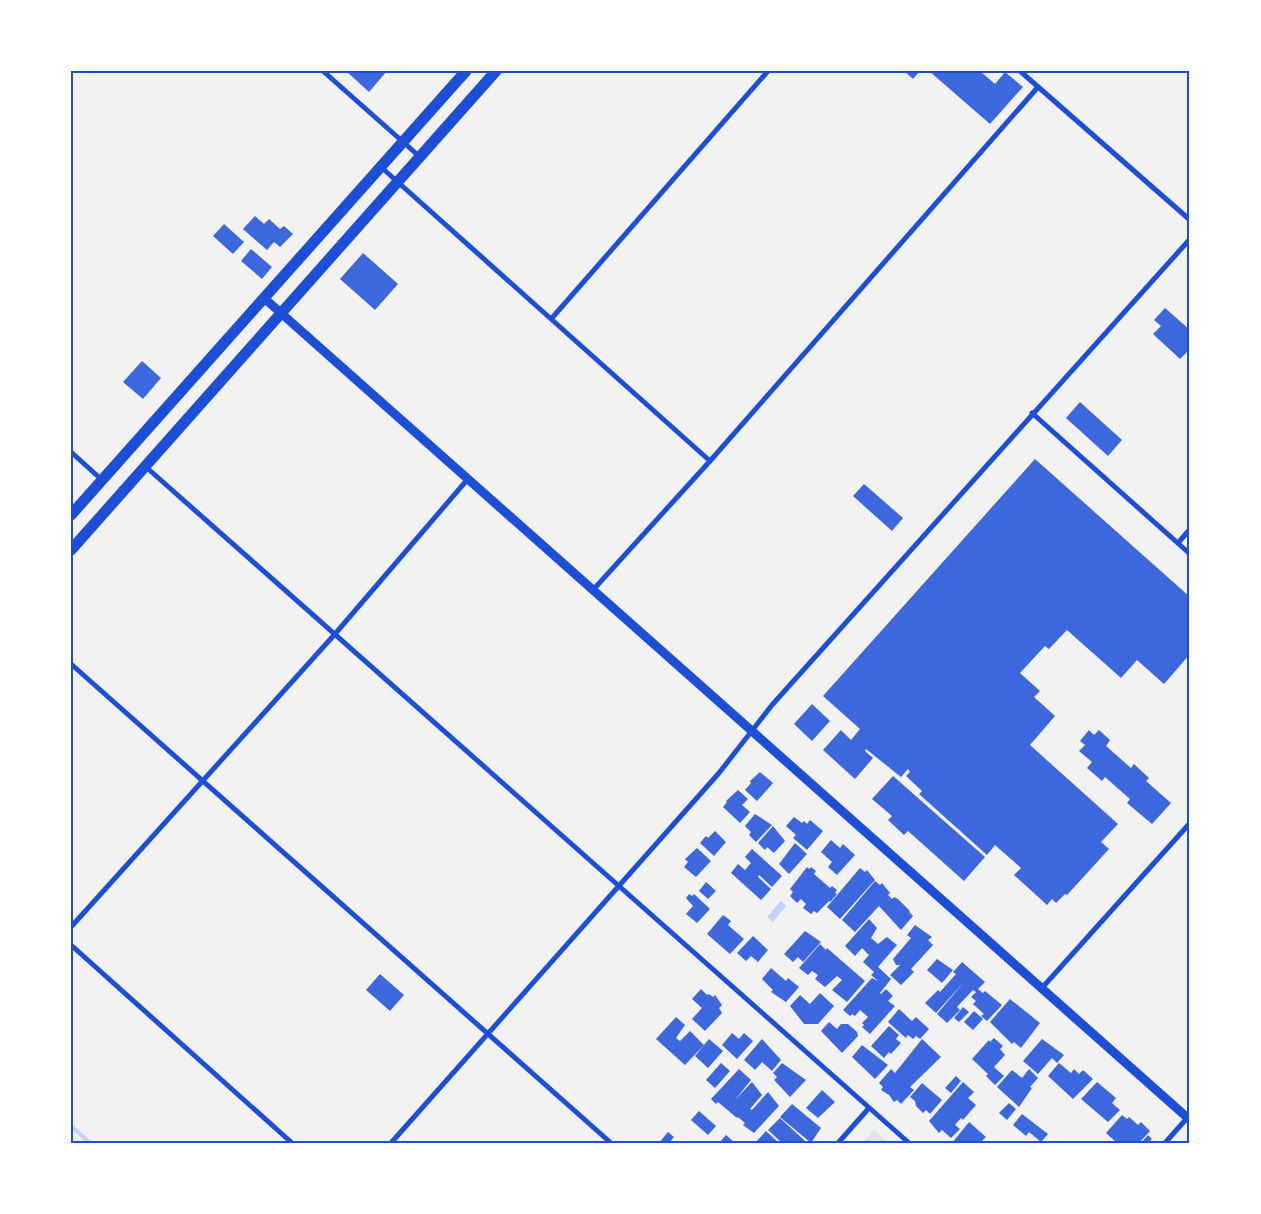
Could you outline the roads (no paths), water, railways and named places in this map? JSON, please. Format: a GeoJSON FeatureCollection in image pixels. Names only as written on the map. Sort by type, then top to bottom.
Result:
{"type":"FeatureCollection","features":[{"type":"Feature","properties":{"kind":"main road"},"geometry":{"type":"LineString","coordinates":[[71,515],[466,71]]}},
{"type":"Feature","properties":{"kind":"main road"},"geometry":{"type":"LineString","coordinates":[[71,550],[496,71]]}},
{"type":"Feature","properties":{"kind":"street"},"geometry":{"type":"LineString","coordinates":[[323,71],[420,157]]}},
{"type":"Feature","properties":{"kind":"street"},"geometry":{"type":"LineString","coordinates":[[552,318],[768,71]]}},
{"type":"Feature","properties":{"kind":"street"},"geometry":{"type":"LineString","coordinates":[[1020,71],[1190,220]]}},
{"type":"Feature","properties":{"kind":"street"},"geometry":{"type":"LineString","coordinates":[[593,590],[710,461],[1038,87]]}},
{"type":"Feature","properties":{"kind":"street"},"geometry":{"type":"LineString","coordinates":[[380,167],[552,318],[710,461]]}},
{"type":"Feature","properties":{"kind":"street"},"geometry":{"type":"LineString","coordinates":[[391,1143],[719,773],[772,705],[1190,239]]}},
{"type":"Feature","properties":{"kind":"street"},"geometry":{"type":"LineString","coordinates":[[264,298],[1041,990],[1189,1117],[1165,1143]]}},
{"type":"Feature","properties":{"kind":"street"},"geometry":{"type":"LineString","coordinates":[[1032,413],[1190,554]]}},
{"type":"Feature","properties":{"kind":"street"},"geometry":{"type":"LineString","coordinates":[[71,452],[103,480]]}},
{"type":"Feature","properties":{"kind":"street"},"geometry":{"type":"LineString","coordinates":[[144,466],[909,1143]]}},
{"type":"Feature","properties":{"kind":"street"},"geometry":{"type":"LineString","coordinates":[[71,927],[335,634],[467,480]]}},
{"type":"Feature","properties":{"kind":"street"},"geometry":{"type":"LineString","coordinates":[[1178,543],[1190,529]]}},
{"type":"Feature","properties":{"kind":"street"},"geometry":{"type":"LineString","coordinates":[[71,664],[611,1143]]}},
{"type":"Feature","properties":{"kind":"street"},"geometry":{"type":"LineString","coordinates":[[1041,990],[1190,823]]}},
{"type":"Feature","properties":{"kind":"street"},"geometry":{"type":"LineString","coordinates":[[71,945],[292,1143]]}},
{"type":"Feature","properties":{"kind":"street"},"geometry":{"type":"LineString","coordinates":[[838,1143],[869,1108]]}},
{"type":"Feature","properties":{"kind":"water"},"geometry":{"type":"Polygon","coordinates":[[[781,901],[786,906],[773,922],[767,917],[781,901]]]}},
{"type":"Feature","properties":{"kind":"waterway"},"geometry":{"type":"LineString","coordinates":[[71,1126],[90,1143]]}}]}
